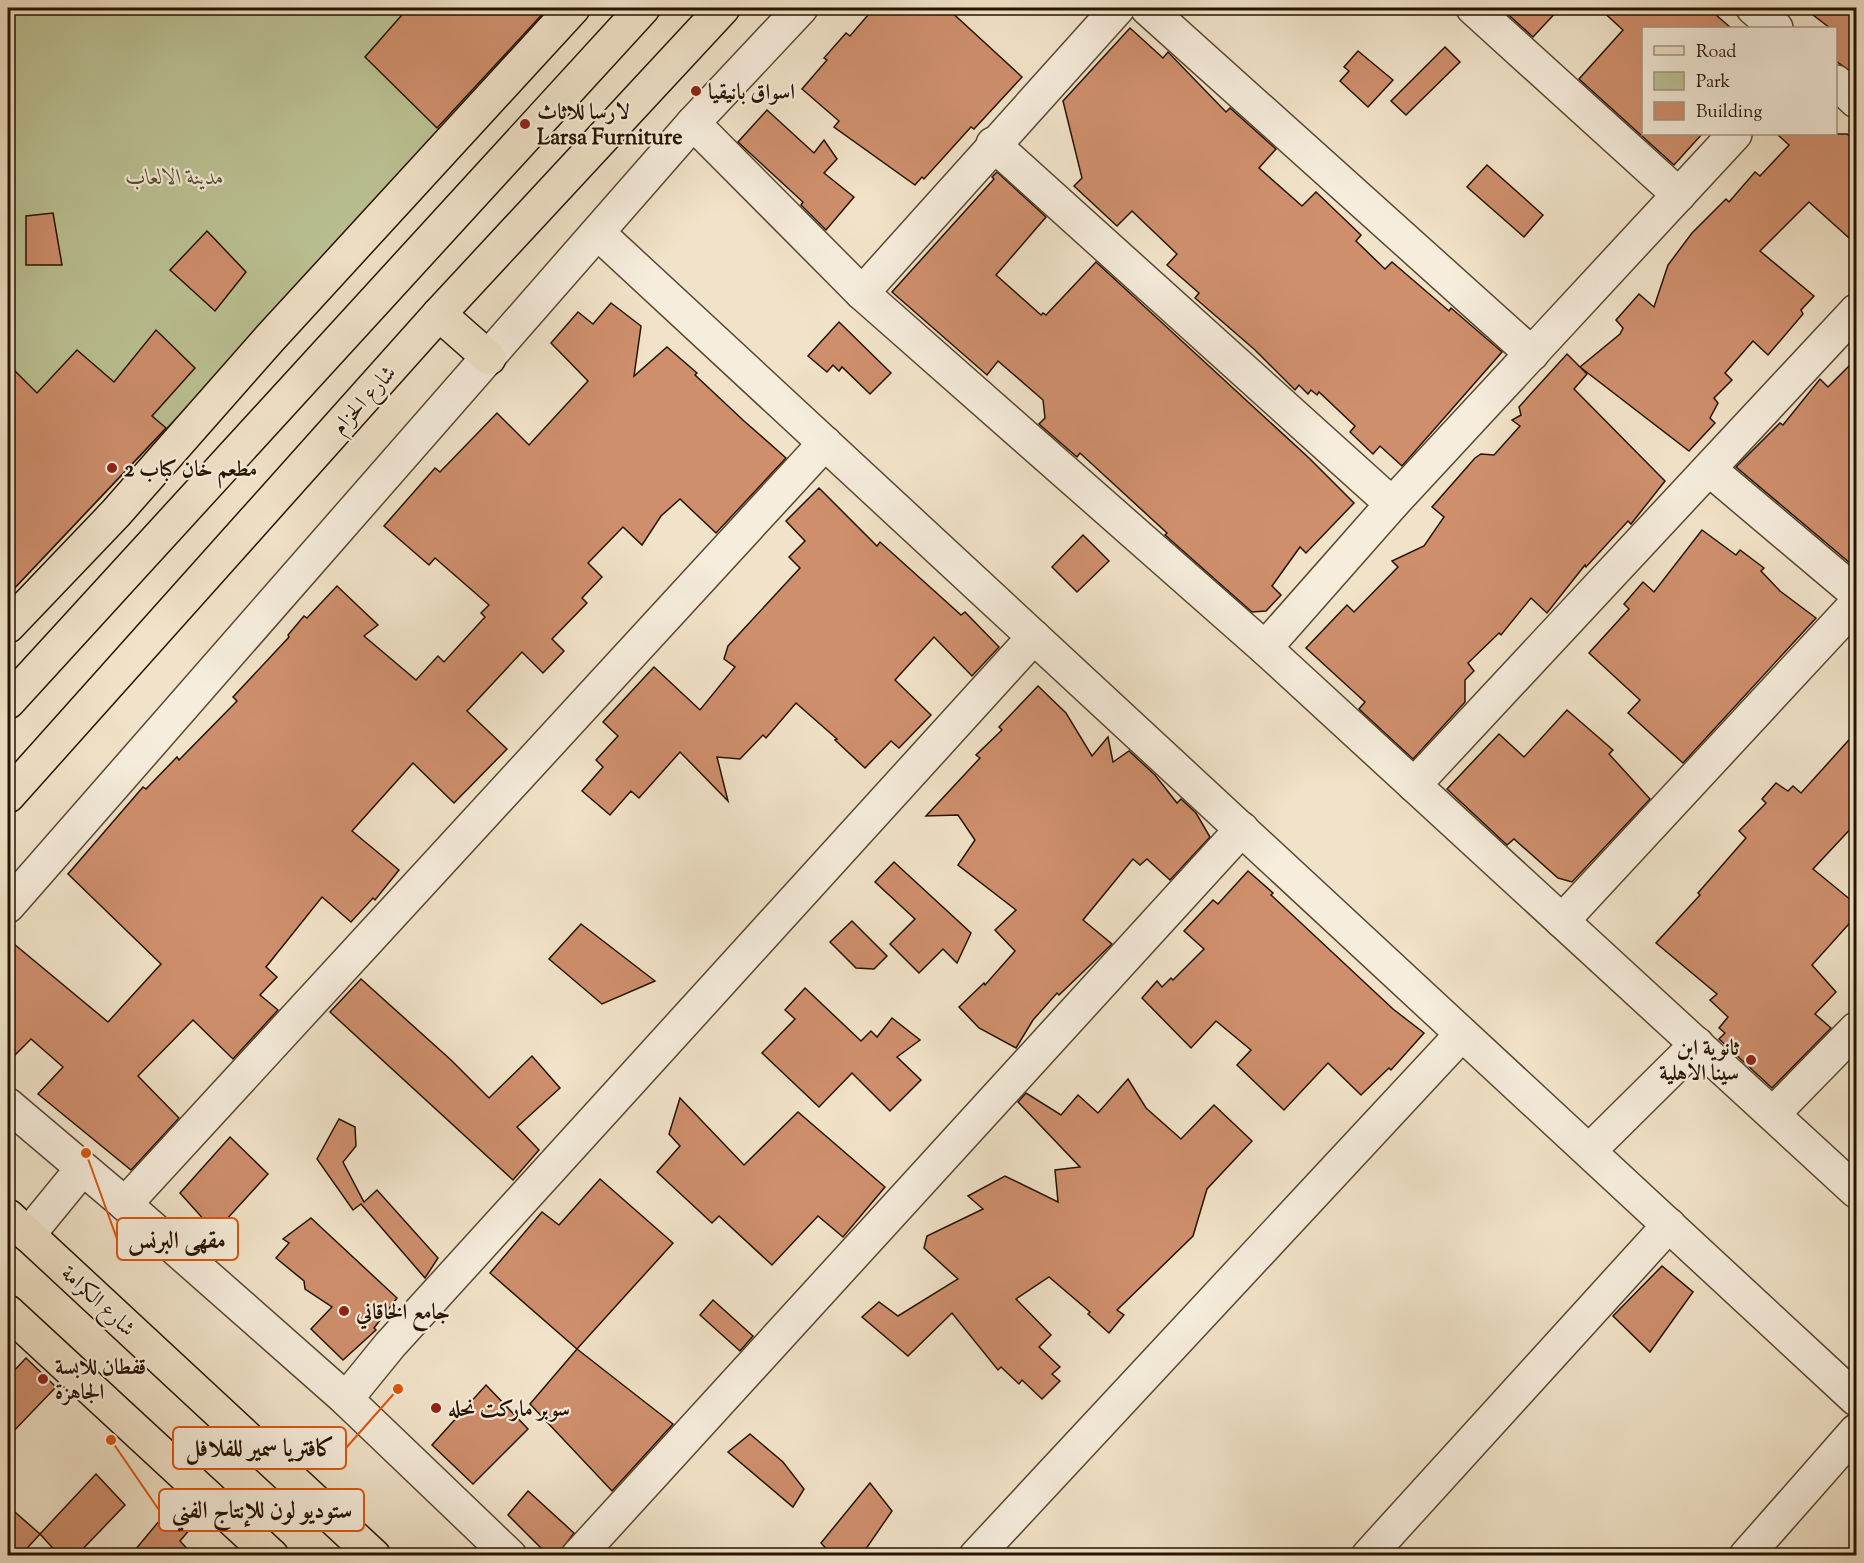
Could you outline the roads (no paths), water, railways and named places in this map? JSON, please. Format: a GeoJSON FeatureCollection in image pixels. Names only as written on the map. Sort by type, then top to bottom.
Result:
{"type":"FeatureCollection","features":[{"type":"Feature","properties":{"kind":"main road"},"geometry":{"type":"LineString","coordinates":[[8,626],[116,513],[272,337],[573,8]]}},
{"type":"Feature","properties":{"kind":"main road"},"geometry":{"type":"LineString","coordinates":[[8,702],[342,334],[643,8]]}},
{"type":"Feature","properties":{"kind":"main road","name":"شارع الحزام"},"geometry":{"type":"LineString","coordinates":[[8,796],[439,314],[723,8]]}},
{"type":"Feature","properties":{"kind":"main road"},"geometry":{"type":"LineString","coordinates":[[439,314],[489,358]]}},
{"type":"Feature","properties":{"kind":"main road"},"geometry":{"type":"LineString","coordinates":[[272,337],[342,334]]}},
{"type":"Feature","properties":{"kind":"main road","name":"شارع الكرامة"},"geometry":{"type":"LineString","coordinates":[[18,1226],[374,1556]]}},
{"type":"Feature","properties":{"kind":"main road"},"geometry":{"type":"LineString","coordinates":[[8,1312],[272,1556]]}},
{"type":"Feature","properties":{"kind":"street"},"geometry":{"type":"LineString","coordinates":[[8,906],[693,123],[801,8]]}},
{"type":"Feature","properties":{"kind":"street"},"geometry":{"type":"LineString","coordinates":[[862,293],[993,144],[1118,8]]}},
{"type":"Feature","properties":{"kind":"street"},"geometry":{"type":"LineString","coordinates":[[1147,8],[1532,354]]}},
{"type":"Feature","properties":{"kind":"street"},"geometry":{"type":"LineString","coordinates":[[1473,8],[1679,195]]}},
{"type":"Feature","properties":{"kind":"street"},"geometry":{"type":"LineString","coordinates":[[1753,8],[1775,27]]}},
{"type":"Feature","properties":{"kind":"street"},"geometry":{"type":"LineString","coordinates":[[1837,83],[1857,101]]}},
{"type":"Feature","properties":{"kind":"street"},"geometry":{"type":"LineString","coordinates":[[693,123],[862,293],[1265,648],[1857,1191]]}},
{"type":"Feature","properties":{"kind":"street"},"geometry":{"type":"LineString","coordinates":[[1265,648],[1392,504],[1734,135]]}},
{"type":"Feature","properties":{"kind":"street"},"geometry":{"type":"LineString","coordinates":[[993,144],[1392,504]]}},
{"type":"Feature","properties":{"kind":"street"},"geometry":{"type":"LineString","coordinates":[[598,233],[1857,1399]]}},
{"type":"Feature","properties":{"kind":"street"},"geometry":{"type":"LineString","coordinates":[[1414,785],[1857,311]]}},
{"type":"Feature","properties":{"kind":"street"},"geometry":{"type":"LineString","coordinates":[[125,1204],[825,443]]}},
{"type":"Feature","properties":{"kind":"street"},"geometry":{"type":"LineString","coordinates":[[1709,469],[1857,592]]}},
{"type":"Feature","properties":{"kind":"street"},"geometry":{"type":"LineString","coordinates":[[1562,921],[1857,604]]}},
{"type":"Feature","properties":{"kind":"street"},"geometry":{"type":"LineString","coordinates":[[346,1399],[390,1345],[1034,637]]}},
{"type":"Feature","properties":{"kind":"street"},"geometry":{"type":"LineString","coordinates":[[578,1556],[1242,829]]}},
{"type":"Feature","properties":{"kind":"street"},"geometry":{"type":"LineString","coordinates":[[1773,1114],[1857,1029]]}},
{"type":"Feature","properties":{"kind":"street"},"geometry":{"type":"LineString","coordinates":[[976,1556],[1462,1034]]}},
{"type":"Feature","properties":{"kind":"street"},"geometry":{"type":"LineString","coordinates":[[1589,1151],[1697,1044]]}},
{"type":"Feature","properties":{"kind":"street"},"geometry":{"type":"LineString","coordinates":[[8,1105],[125,1204],[346,1399],[510,1556]]}},
{"type":"Feature","properties":{"kind":"street"},"geometry":{"type":"LineString","coordinates":[[18,1226],[82,1169]]}},
{"type":"Feature","properties":{"kind":"street"},"geometry":{"type":"LineString","coordinates":[[1368,1556],[1669,1225]]}},
{"type":"Feature","properties":{"kind":"street"},"geometry":{"type":"LineString","coordinates":[[1746,1556],[1857,1431]]}},
{"type":"Feature","properties":{"kind":"place","name":"اسواق بانيقيا"},"geometry":{"type":"Point","coordinates":[696,91]}},
{"type":"Feature","properties":{"kind":"place","name":"لارسا للاثاث Larsa Furniture"},"geometry":{"type":"Point","coordinates":[525,124]}},
{"type":"Feature","properties":{"kind":"place","name":"مطعم خان كباب 2"},"geometry":{"type":"Point","coordinates":[112,468]}},
{"type":"Feature","properties":{"kind":"place","name":"ثانوية ابن سينا الاهلية"},"geometry":{"type":"Point","coordinates":[1751,1060]}},
{"type":"Feature","properties":{"kind":"place","name":"مقهى البرنس"},"geometry":{"type":"Point","coordinates":[86,1153]}},
{"type":"Feature","properties":{"kind":"place","name":"جامع الخاقاني"},"geometry":{"type":"Point","coordinates":[344,1311]}},
{"type":"Feature","properties":{"kind":"place","name":"قفطان للابسة الجاهزة"},"geometry":{"type":"Point","coordinates":[43,1379]}},
{"type":"Feature","properties":{"kind":"place","name":"كافتريا سمير للفلافل"},"geometry":{"type":"Point","coordinates":[398,1389]}},
{"type":"Feature","properties":{"kind":"place","name":"سوبر ماركت نحله"},"geometry":{"type":"Point","coordinates":[436,1408]}},
{"type":"Feature","properties":{"kind":"place","name":"ستوديو لون للإنتاج الفني"},"geometry":{"type":"Point","coordinates":[111,1440]}},
{"type":"Feature","properties":{"kind":"park label","name":"مدينة الالعاب"},"geometry":{"type":"Point","coordinates":[175,176]}}]}
